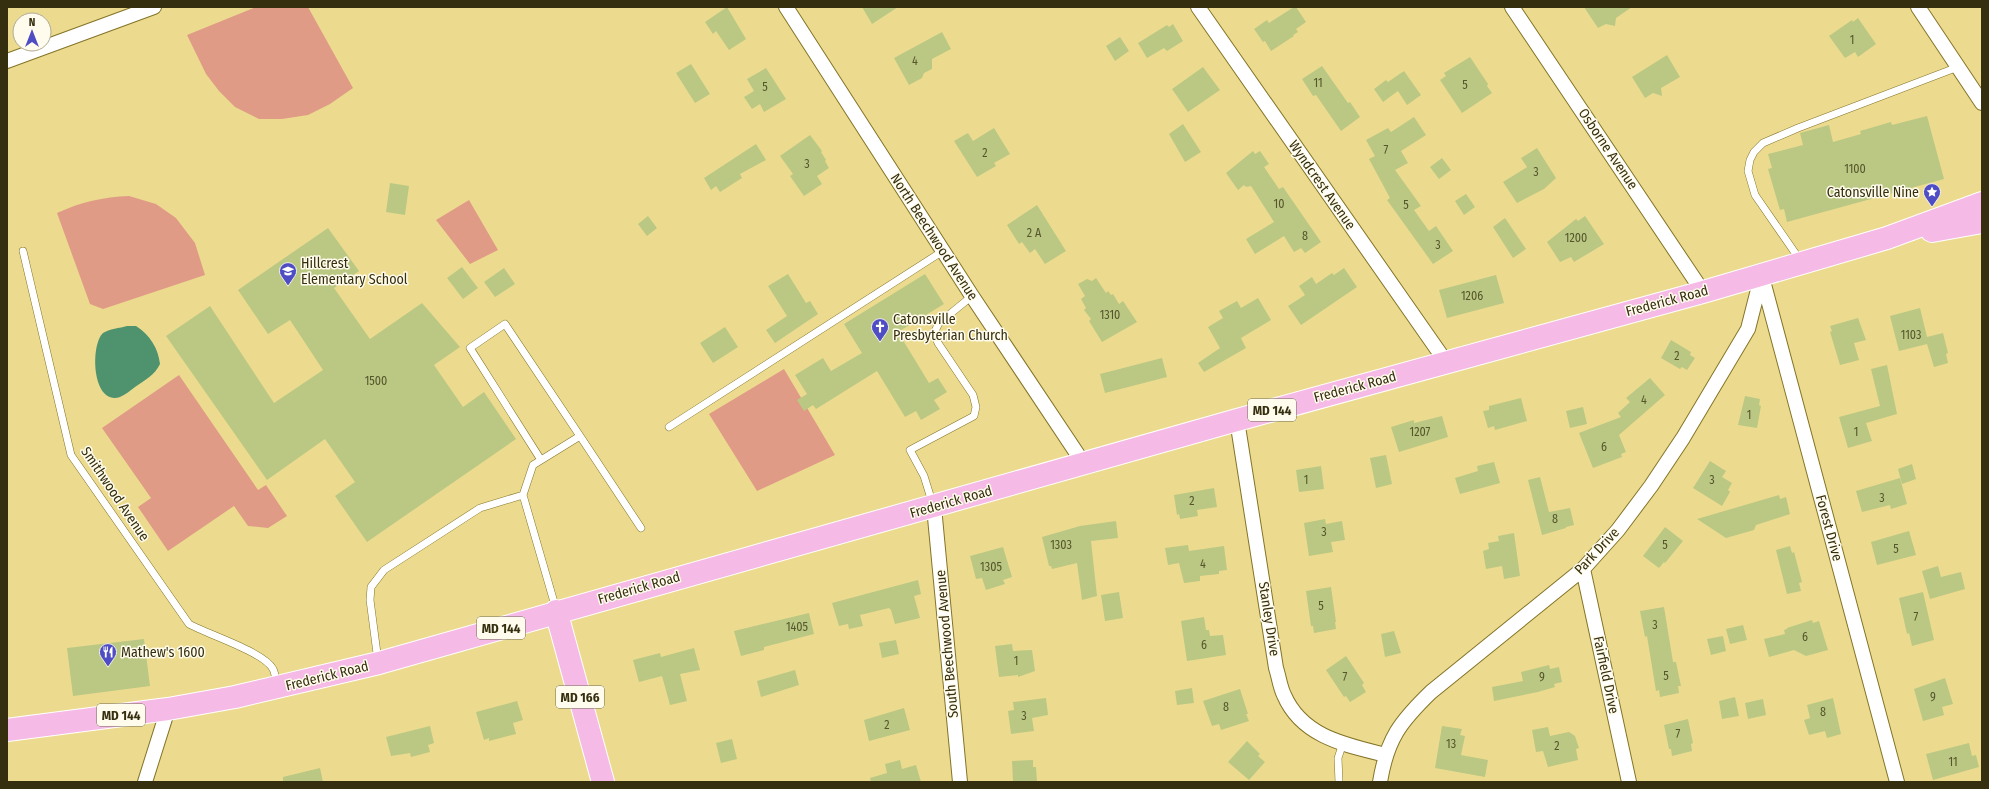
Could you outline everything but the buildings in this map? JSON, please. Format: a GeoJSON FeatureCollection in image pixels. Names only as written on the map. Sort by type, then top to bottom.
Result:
{"type":"FeatureCollection","features":[{"type":"Feature","properties":{"kind":"main road","name":"Frederick Road"},"geometry":{"type":"LineString","coordinates":[[7,730],[168,709],[278,688],[379,663],[556,611],[934,507],[1237,420],[1703,292],[1887,238],[1982,203]]}},
{"type":"Feature","properties":{"kind":"main road","name":"Frederick Road"},"geometry":{"type":"LineString","coordinates":[[1887,238],[1982,222]]}},
{"type":"Feature","properties":{"kind":"main road","name":"MD 166"},"geometry":{"type":"LineString","coordinates":[[556,611],[603,782]]}},
{"type":"Feature","properties":{"kind":"street"},"geometry":{"type":"LineString","coordinates":[[7,61],[154,7]]}},
{"type":"Feature","properties":{"kind":"street","name":"North Beechwood Avenue"},"geometry":{"type":"LineString","coordinates":[[786,7],[942,251],[1084,464]]}},
{"type":"Feature","properties":{"kind":"street","name":"Wyndcrest Avenue"},"geometry":{"type":"LineString","coordinates":[[1198,7],[1446,362]]}},
{"type":"Feature","properties":{"kind":"street","name":"Osborne Avenue"},"geometry":{"type":"LineString","coordinates":[[1512,7],[1703,292]]}},
{"type":"Feature","properties":{"kind":"street"},"geometry":{"type":"LineString","coordinates":[[1918,7],[1982,103]]}},
{"type":"Feature","properties":{"kind":"street","name":"Park Drive"},"geometry":{"type":"LineString","coordinates":[[1380,782],[1386,755],[1394,733],[1409,713],[1431,692],[1583,569],[1618,530],[1651,486],[1713,389],[1748,329],[1762,274]]}},
{"type":"Feature","properties":{"kind":"street","name":"Forest Drive"},"geometry":{"type":"LineString","coordinates":[[1762,274],[1897,782]]}},
{"type":"Feature","properties":{"kind":"street","name":"Stanley Drive"},"geometry":{"type":"LineString","coordinates":[[1237,420],[1275,661],[1283,694],[1292,712],[1306,725],[1324,737],[1343,744],[1386,755]]}},
{"type":"Feature","properties":{"kind":"street","name":"South Beechwood Avenue"},"geometry":{"type":"LineString","coordinates":[[934,507],[960,782]]}},
{"type":"Feature","properties":{"kind":"street","name":"Fairfield Drive"},"geometry":{"type":"LineString","coordinates":[[1583,569],[1629,782]]}},
{"type":"Feature","properties":{"kind":"street"},"geometry":{"type":"LineString","coordinates":[[145,782],[168,709]]}},
{"type":"Feature","properties":{"kind":"lane"},"geometry":{"type":"LineString","coordinates":[[1802,262],[1754,195],[1748,171],[1750,160],[1754,152],[1764,143],[1798,128],[1958,67]]}},
{"type":"Feature","properties":{"kind":"lane","name":"Smithwood Avenue"},"geometry":{"type":"LineString","coordinates":[[24,251],[71,455],[189,624],[206,633],[260,656],[273,669],[278,688]]}},
{"type":"Feature","properties":{"kind":"lane"},"geometry":{"type":"LineString","coordinates":[[669,427],[942,251]]}},
{"type":"Feature","properties":{"kind":"lane"},"geometry":{"type":"LineString","coordinates":[[934,507],[924,476],[910,450],[974,416],[976,407],[973,395],[938,343],[934,333],[939,323],[972,296]]}},
{"type":"Feature","properties":{"kind":"lane"},"geometry":{"type":"LineString","coordinates":[[541,460],[470,348],[505,324],[641,528]]}},
{"type":"Feature","properties":{"kind":"lane"},"geometry":{"type":"LineString","coordinates":[[556,611],[523,495],[533,465],[580,436]]}},
{"type":"Feature","properties":{"kind":"lane"},"geometry":{"type":"LineString","coordinates":[[379,663],[370,600],[371,588],[384,570],[480,508],[523,495]]}},
{"type":"Feature","properties":{"kind":"lane"},"geometry":{"type":"LineString","coordinates":[[1339,782],[1338,758],[1343,744]]}},
{"type":"Feature","properties":{"kind":"shaded area"},"geometry":{"type":"Polygon","coordinates":[[[256,7],[308,7],[353,88],[330,104],[308,115],[282,119],[259,119],[235,107],[219,91],[206,74],[187,35],[256,7]]]}},
{"type":"Feature","properties":{"kind":"shaded area"},"geometry":{"type":"Polygon","coordinates":[[[129,196],[156,204],[176,218],[195,243],[205,275],[103,309],[90,304],[57,213],[92,201],[129,196]]]}},
{"type":"Feature","properties":{"kind":"shaded area"},"geometry":{"type":"Polygon","coordinates":[[[469,200],[498,250],[470,264],[436,220],[469,200]]]}},
{"type":"Feature","properties":{"kind":"shaded area"},"geometry":{"type":"Polygon","coordinates":[[[127,326],[136,326],[145,333],[155,347],[160,364],[153,374],[126,394],[120,397],[111,397],[104,392],[99,384],[96,373],[96,349],[103,333],[127,326]]]}},
{"type":"Feature","properties":{"kind":"shaded area"},"geometry":{"type":"Polygon","coordinates":[[[784,369],[835,455],[757,491],[709,414],[784,369]]]}},
{"type":"Feature","properties":{"kind":"shaded area"},"geometry":{"type":"Polygon","coordinates":[[[179,375],[258,490],[266,485],[287,516],[268,528],[248,526],[234,506],[168,551],[138,507],[151,498],[102,428],[179,375]]]}},
{"type":"Feature","properties":{"kind":"place","name":"Catonsville Nine"},"geometry":{"type":"Point","coordinates":[1932,207]}},
{"type":"Feature","properties":{"kind":"place","name":"Hillcrest Elementary School"},"geometry":{"type":"Point","coordinates":[288,286]}},
{"type":"Feature","properties":{"kind":"place","name":"Catonsville Presbyterian Church"},"geometry":{"type":"Point","coordinates":[880,342]}},
{"type":"Feature","properties":{"kind":"place","name":"Mathew's 1600"},"geometry":{"type":"Point","coordinates":[108,667]}}]}
